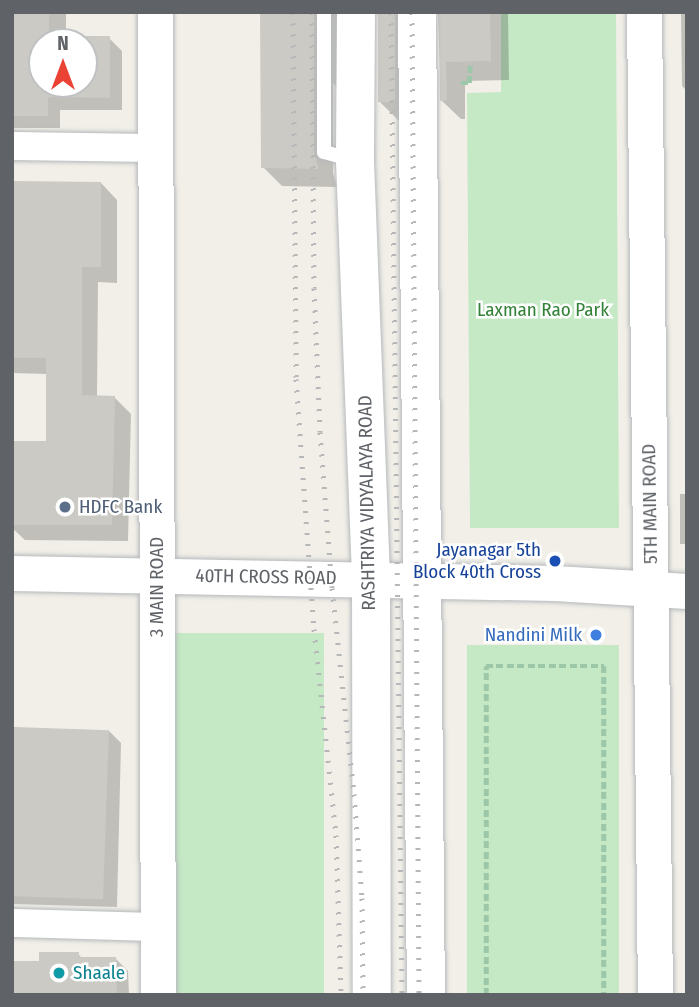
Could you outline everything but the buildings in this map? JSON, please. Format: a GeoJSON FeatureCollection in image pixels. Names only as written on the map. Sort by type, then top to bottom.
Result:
{"type":"FeatureCollection","features":[{"type":"Feature","properties":{"kind":"main road","name":"RASHTRIYA VIDYALAYA ROAD"},"geometry":{"type":"LineString","coordinates":[[356,12],[355,161],[370,579],[372,995]]}},
{"type":"Feature","properties":{"kind":"main road"},"geometry":{"type":"LineString","coordinates":[[417,12],[426,995]]}},
{"type":"Feature","properties":{"kind":"street","name":"3 MAIN ROAD"},"geometry":{"type":"LineString","coordinates":[[155,12],[158,995]]}},
{"type":"Feature","properties":{"kind":"street","name":"5TH MAIN ROAD"},"geometry":{"type":"LineString","coordinates":[[644,12],[655,995]]}},
{"type":"Feature","properties":{"kind":"street"},"geometry":{"type":"LineString","coordinates":[[12,146],[155,148]]}},
{"type":"Feature","properties":{"kind":"street","name":"40TH CROSS ROAD"},"geometry":{"type":"LineString","coordinates":[[12,573],[423,579],[687,591]]}},
{"type":"Feature","properties":{"kind":"street"},"geometry":{"type":"LineString","coordinates":[[12,923],[157,927]]}},
{"type":"Feature","properties":{"kind":"lane"},"geometry":{"type":"LineString","coordinates":[[324,12],[324,152],[355,161]]}},
{"type":"Feature","properties":{"kind":"path"},"geometry":{"type":"LineString","coordinates":[[461,83],[469,83],[470,62]]}},
{"type":"Feature","properties":{"kind":"path"},"geometry":{"type":"LineString","coordinates":[[486,995],[486,666],[604,666],[604,995]]}},
{"type":"Feature","properties":{"kind":"green space","name":"Laxman Rao Park"},"geometry":{"type":"Polygon","coordinates":[[[501,12],[616,12],[619,528],[470,528],[467,93],[501,92],[501,12]]]}},
{"type":"Feature","properties":{"kind":"green space"},"geometry":{"type":"Polygon","coordinates":[[[175,633],[324,633],[324,995],[175,995],[175,633]]]}},
{"type":"Feature","properties":{"kind":"green space"},"geometry":{"type":"Polygon","coordinates":[[[467,645],[619,645],[619,995],[467,995],[467,645]]]}},
{"type":"Feature","properties":{"kind":"railway"},"geometry":{"type":"LineString","coordinates":[[293,12],[296,379],[314,629],[336,835],[341,995]]}},
{"type":"Feature","properties":{"kind":"railway"},"geometry":{"type":"LineString","coordinates":[[312,12],[314,288],[320,432],[362,898],[363,995]]}},
{"type":"Feature","properties":{"kind":"railway"},"geometry":{"type":"LineString","coordinates":[[391,12],[402,995]]}},
{"type":"Feature","properties":{"kind":"railway"},"geometry":{"type":"LineString","coordinates":[[412,12],[419,995]]}},
{"type":"Feature","properties":{"kind":"place","name":"HDFC Bank"},"geometry":{"type":"Point","coordinates":[65,507]}},
{"type":"Feature","properties":{"kind":"place","name":"Jayanagar 5th Block 40th Cross"},"geometry":{"type":"Point","coordinates":[555,561]}},
{"type":"Feature","properties":{"kind":"place","name":"Nandini Milk"},"geometry":{"type":"Point","coordinates":[596,635]}},
{"type":"Feature","properties":{"kind":"place","name":"Shaale"},"geometry":{"type":"Point","coordinates":[59,973]}}]}
